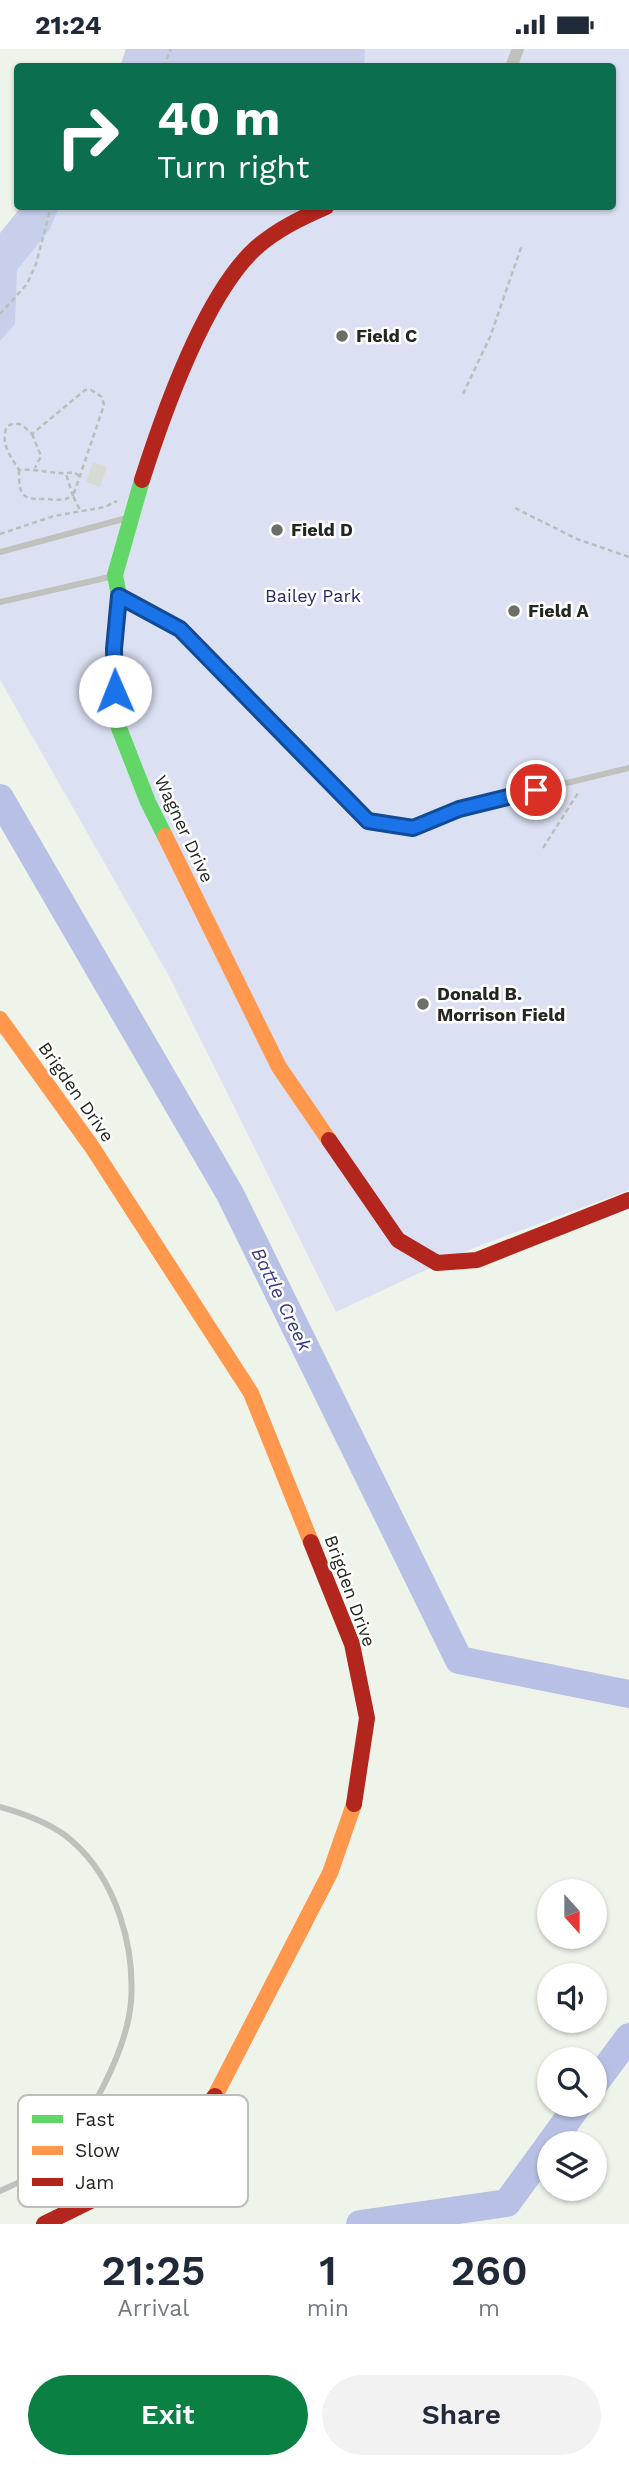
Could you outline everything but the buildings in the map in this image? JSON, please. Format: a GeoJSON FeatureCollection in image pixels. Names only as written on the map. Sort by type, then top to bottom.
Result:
{"type":"FeatureCollection","features":[{"type":"Feature","properties":{"kind":"street","name":"Wagner Drive"},"geometry":{"type":"LineString","coordinates":[[319,210],[286,225],[256,248],[227,280],[197,339],[145,471],[116,575],[119,596],[114,649],[119,728],[148,801],[279,1067],[398,1240],[437,1263],[477,1259],[629,1201]]}},
{"type":"Feature","properties":{"kind":"street","name":"Brigden Drive"},"geometry":{"type":"LineString","coordinates":[[0,1019],[92,1147],[251,1394],[352,1644],[367,1718],[357,1795],[330,1873],[289,1957],[215,2095]]}},
{"type":"Feature","properties":{"kind":"street","name":"Brigden Drive"},"geometry":{"type":"LineString","coordinates":[[44,2224],[78,2207]]}},
{"type":"Feature","properties":{"kind":"lane"},"geometry":{"type":"LineString","coordinates":[[0,552],[130,517]]}},
{"type":"Feature","properties":{"kind":"lane"},"geometry":{"type":"LineString","coordinates":[[0,603],[116,575]]}},
{"type":"Feature","properties":{"kind":"lane"},"geometry":{"type":"LineString","coordinates":[[119,596],[180,629],[368,821],[413,828],[459,809],[629,768]]}},
{"type":"Feature","properties":{"kind":"lane"},"geometry":{"type":"LineString","coordinates":[[0,1807],[35,1819],[59,1831],[73,1842],[91,1862],[110,1891],[118,1910],[131,1972],[131,2004],[122,2040],[108,2079],[99,2095]]}},
{"type":"Feature","properties":{"kind":"lane"},"geometry":{"type":"LineString","coordinates":[[0,2191],[18,2182]]}},
{"type":"Feature","properties":{"kind":"path"},"geometry":{"type":"LineString","coordinates":[[0,313],[27,284],[36,264],[50,210]]}},
{"type":"Feature","properties":{"kind":"path"},"geometry":{"type":"LineString","coordinates":[[463,394],[490,337],[522,245]]}},
{"type":"Feature","properties":{"kind":"path"},"geometry":{"type":"LineString","coordinates":[[32,434],[85,390],[91,390],[102,397],[104,405],[73,496],[66,500],[31,500],[23,495],[19,484],[19,470],[5,447],[3,437],[7,426],[22,424],[32,434],[41,456],[35,468]]}},
{"type":"Feature","properties":{"kind":"path"},"geometry":{"type":"LineString","coordinates":[[19,470],[35,468],[66,474],[74,472],[79,476]]}},
{"type":"Feature","properties":{"kind":"path"},"geometry":{"type":"LineString","coordinates":[[66,474],[80,512]]}},
{"type":"Feature","properties":{"kind":"path"},"geometry":{"type":"LineString","coordinates":[[0,534],[54,516],[115,504],[121,495]]}},
{"type":"Feature","properties":{"kind":"path"},"geometry":{"type":"LineString","coordinates":[[514,508],[577,538],[629,557]]}},
{"type":"Feature","properties":{"kind":"path"},"geometry":{"type":"LineString","coordinates":[[543,848],[587,778]]}},
{"type":"Feature","properties":{"kind":"green space","name":"Bailey Park"},"geometry":{"type":"Polygon","coordinates":[[[132,49],[629,49],[629,1190],[471,1249],[336,1312],[169,976],[0,680],[0,248],[31,210],[616,210],[616,63],[127,63],[132,49]]]}},
{"type":"Feature","properties":{"kind":"shaded area"},"geometry":{"type":"Polygon","coordinates":[[[126,49],[365,49],[364,63],[121,63],[126,49]]]}},
{"type":"Feature","properties":{"kind":"shaded area"},"geometry":{"type":"Polygon","coordinates":[[[19,210],[58,210],[50,229],[17,270],[15,324],[0,341],[0,233],[19,210]]]}},
{"type":"Feature","properties":{"kind":"waterway","name":"Battle Creek"},"geometry":{"type":"LineString","coordinates":[[0,798],[230,1194],[459,1660],[629,1694]]}},
{"type":"Feature","properties":{"kind":"waterway","name":"Battle Creek"},"geometry":{"type":"LineString","coordinates":[[607,2067],[629,2037]]}},
{"type":"Feature","properties":{"kind":"waterway","name":"Battle Creek"},"geometry":{"type":"LineString","coordinates":[[559,2131],[569,2117]]}},
{"type":"Feature","properties":{"kind":"waterway","name":"Battle Creek"},"geometry":{"type":"LineString","coordinates":[[360,2224],[507,2203],[537,2162]]}},
{"type":"Feature","properties":{"kind":"traffic: fast"},"geometry":{"type":"LineString","coordinates":[[142,480],[115,575],[119,596],[114,649],[115,691],[119,728],[148,802],[165,836]]}},
{"type":"Feature","properties":{"kind":"traffic: slow"},"geometry":{"type":"LineString","coordinates":[[165,836],[279,1067],[329,1140]]}},
{"type":"Feature","properties":{"kind":"traffic: slow"},"geometry":{"type":"LineString","coordinates":[[0,1019],[92,1147],[251,1393],[311,1542]]}},
{"type":"Feature","properties":{"kind":"traffic: slow"},"geometry":{"type":"LineString","coordinates":[[216,2095],[330,1873],[354,1804]]}},
{"type":"Feature","properties":{"kind":"traffic: jam"},"geometry":{"type":"LineString","coordinates":[[142,480],[174,389],[220,293],[238,267],[257,247],[290,224],[320,210]]}},
{"type":"Feature","properties":{"kind":"traffic: jam"},"geometry":{"type":"LineString","coordinates":[[329,1140],[398,1240],[437,1263],[477,1260],[629,1200]]}},
{"type":"Feature","properties":{"kind":"traffic: jam"},"geometry":{"type":"LineString","coordinates":[[311,1542],[352,1644],[367,1718],[354,1804]]}},
{"type":"Feature","properties":{"kind":"traffic: jam"},"geometry":{"type":"LineString","coordinates":[[44,2224],[78,2207]]}},
{"type":"Feature","properties":{"kind":"place","name":"Field C"},"geometry":{"type":"Point","coordinates":[342,336]}},
{"type":"Feature","properties":{"kind":"place","name":"Field D"},"geometry":{"type":"Point","coordinates":[277,530]}},
{"type":"Feature","properties":{"kind":"place","name":"Field A"},"geometry":{"type":"Point","coordinates":[514,611]}},
{"type":"Feature","properties":{"kind":"place","name":"Donald B. Morrison Field"},"geometry":{"type":"Point","coordinates":[423,1004]}},
{"type":"Feature","properties":{"kind":"route"},"geometry":{"type":"LineString","coordinates":[[115,691],[114,649],[119,596],[148,609],[180,629],[368,821],[413,828],[459,809],[536,790]]}}]}
